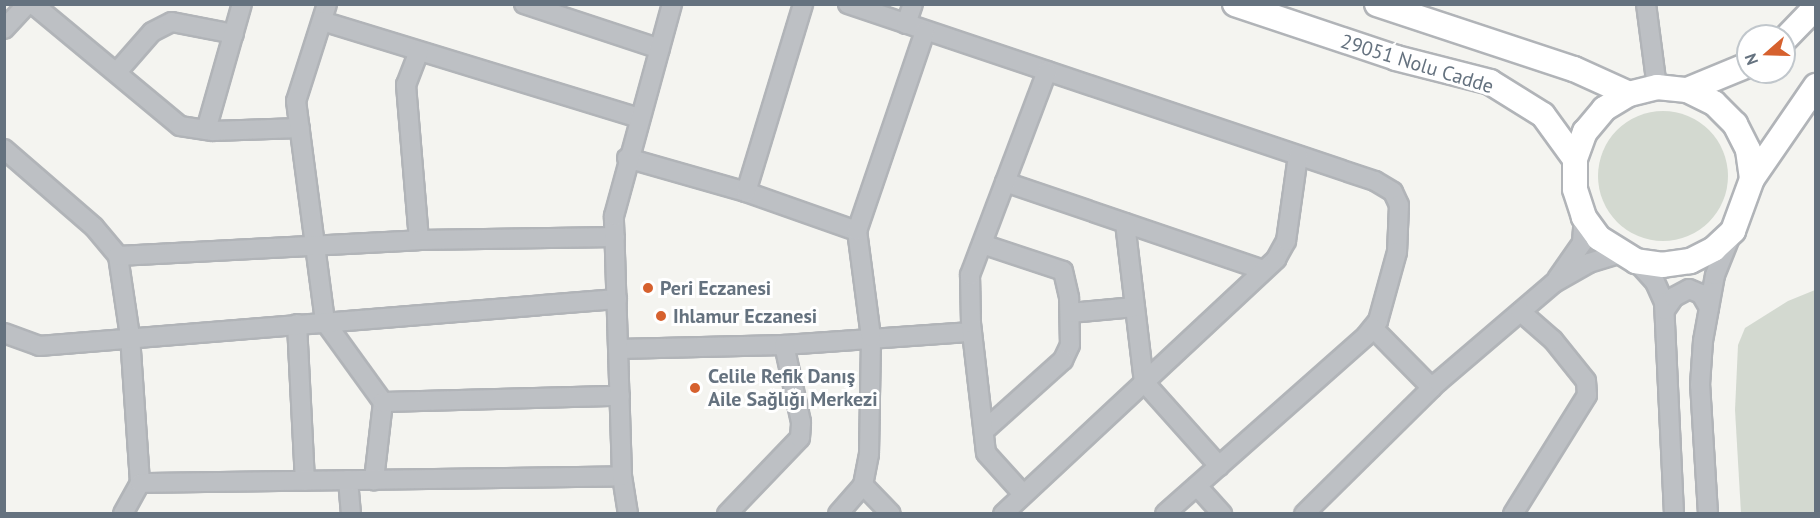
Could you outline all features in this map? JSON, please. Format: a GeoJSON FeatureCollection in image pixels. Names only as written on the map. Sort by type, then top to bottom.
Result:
{"type":"FeatureCollection","features":[{"type":"Feature","properties":{"kind":"main road","name":"29051 Nolu Cadde"},"geometry":{"type":"LineString","coordinates":[[1235,4],[1396,58],[1490,82],[1544,116],[1575,159]]}},
{"type":"Feature","properties":{"kind":"main road"},"geometry":{"type":"LineString","coordinates":[[1377,4],[1563,66],[1629,93]]}},
{"type":"Feature","properties":{"kind":"main road"},"geometry":{"type":"LineString","coordinates":[[1796,27],[1815,7]]}},
{"type":"Feature","properties":{"kind":"main road"},"geometry":{"type":"LineString","coordinates":[[1687,90],[1736,70]]}},
{"type":"Feature","properties":{"kind":"main road"},"geometry":{"type":"LineString","coordinates":[[1752,179],[1748,150],[1735,124],[1714,103],[1687,90],[1657,87],[1629,93],[1598,117],[1585,132],[1575,159],[1575,189],[1584,217],[1599,238],[1628,258],[1663,265],[1689,261],[1714,249],[1733,231],[1752,179],[1815,86]]}},
{"type":"Feature","properties":{"kind":"street"},"geometry":{"type":"LineString","coordinates":[[4,29],[27,4]]}},
{"type":"Feature","properties":{"kind":"street"},"geometry":{"type":"LineString","coordinates":[[33,4],[180,126],[206,130],[300,128]]}},
{"type":"Feature","properties":{"kind":"street"},"geometry":{"type":"LineString","coordinates":[[206,130],[242,4]]}},
{"type":"Feature","properties":{"kind":"street"},"geometry":{"type":"LineString","coordinates":[[524,4],[660,49]]}},
{"type":"Feature","properties":{"kind":"street"},"geometry":{"type":"LineString","coordinates":[[628,513],[622,476],[614,216],[627,158],[672,4]]}},
{"type":"Feature","properties":{"kind":"street"},"geometry":{"type":"LineString","coordinates":[[746,192],[803,4]]}},
{"type":"Feature","properties":{"kind":"street"},"geometry":{"type":"LineString","coordinates":[[848,4],[925,32],[1375,181],[1393,192],[1399,205],[1397,252],[1378,321],[1373,328],[1166,513]]}},
{"type":"Feature","properties":{"kind":"street"},"geometry":{"type":"LineString","coordinates":[[906,24],[913,4]]}},
{"type":"Feature","properties":{"kind":"street"},"geometry":{"type":"LineString","coordinates":[[1646,4],[1657,87]]}},
{"type":"Feature","properties":{"kind":"street"},"geometry":{"type":"LineString","coordinates":[[374,480],[383,402],[325,322],[296,102],[325,13],[419,51],[639,118]]}},
{"type":"Feature","properties":{"kind":"street"},"geometry":{"type":"LineString","coordinates":[[117,72],[152,33],[172,22],[234,34]]}},
{"type":"Feature","properties":{"kind":"street"},"geometry":{"type":"LineString","coordinates":[[838,513],[863,484],[869,454],[871,337],[857,231],[925,32]]}},
{"type":"Feature","properties":{"kind":"street"},"geometry":{"type":"LineString","coordinates":[[418,240],[406,85],[419,51]]}},
{"type":"Feature","properties":{"kind":"street"},"geometry":{"type":"LineString","coordinates":[[1023,494],[986,453],[972,332],[970,275],[1047,71]]}},
{"type":"Feature","properties":{"kind":"street"},"geometry":{"type":"LineString","coordinates":[[4,148],[94,227],[118,256],[130,336],[140,483],[123,513]]}},
{"type":"Feature","properties":{"kind":"street"},"geometry":{"type":"LineString","coordinates":[[1003,513],[1263,270],[1286,241],[1298,156]]}},
{"type":"Feature","properties":{"kind":"street"},"geometry":{"type":"LineString","coordinates":[[627,158],[746,192],[857,231]]}},
{"type":"Feature","properties":{"kind":"street"},"geometry":{"type":"LineString","coordinates":[[1005,182],[1263,270]]}},
{"type":"Feature","properties":{"kind":"street"},"geometry":{"type":"LineString","coordinates":[[1554,283],[1582,243],[1584,217]]}},
{"type":"Feature","properties":{"kind":"street"},"geometry":{"type":"LineString","coordinates":[[1125,223],[1144,382],[1219,466]]}},
{"type":"Feature","properties":{"kind":"street"},"geometry":{"type":"LineString","coordinates":[[1708,513],[1700,385],[1715,275],[1733,231]]}},
{"type":"Feature","properties":{"kind":"street"},"geometry":{"type":"LineString","coordinates":[[118,256],[418,240],[615,237]]}},
{"type":"Feature","properties":{"kind":"street"},"geometry":{"type":"LineString","coordinates":[[982,244],[1063,271],[1070,314],[1070,345],[1063,360],[984,431]]}},
{"type":"Feature","properties":{"kind":"street"},"geometry":{"type":"LineString","coordinates":[[1304,513],[1432,388],[1554,283],[1589,263],[1628,258],[1655,282],[1665,310],[1668,445],[1674,513]]}},
{"type":"Feature","properties":{"kind":"street"},"geometry":{"type":"LineString","coordinates":[[1665,310],[1674,297],[1689,289],[1701,294],[1709,308]]}},
{"type":"Feature","properties":{"kind":"street"},"geometry":{"type":"LineString","coordinates":[[4,333],[21,343],[39,346],[130,336],[617,299]]}},
{"type":"Feature","properties":{"kind":"street"},"geometry":{"type":"LineString","coordinates":[[1070,314],[1135,307]]}},
{"type":"Feature","properties":{"kind":"street"},"geometry":{"type":"LineString","coordinates":[[1513,513],[1587,395],[1586,381],[1566,357],[1521,312]]}},
{"type":"Feature","properties":{"kind":"street"},"geometry":{"type":"LineString","coordinates":[[297,324],[305,481]]}},
{"type":"Feature","properties":{"kind":"street"},"geometry":{"type":"LineString","coordinates":[[1373,328],[1432,388]]}},
{"type":"Feature","properties":{"kind":"street"},"geometry":{"type":"LineString","coordinates":[[618,349],[784,345],[871,337],[972,332]]}},
{"type":"Feature","properties":{"kind":"street"},"geometry":{"type":"LineString","coordinates":[[727,513],[800,438],[801,423],[784,345]]}},
{"type":"Feature","properties":{"kind":"street"},"geometry":{"type":"LineString","coordinates":[[383,402],[620,396]]}},
{"type":"Feature","properties":{"kind":"street"},"geometry":{"type":"LineString","coordinates":[[140,483],[622,476]]}},
{"type":"Feature","properties":{"kind":"street"},"geometry":{"type":"LineString","coordinates":[[348,480],[351,513]]}},
{"type":"Feature","properties":{"kind":"street"},"geometry":{"type":"LineString","coordinates":[[863,484],[891,513]]}},
{"type":"Feature","properties":{"kind":"street"},"geometry":{"type":"LineString","coordinates":[[1197,486],[1222,513]]}},
{"type":"Feature","properties":{"kind":"shaded area"},"geometry":{"type":"Polygon","coordinates":[[[1663,111],[1688,116],[1709,130],[1723,151],[1728,176],[1723,201],[1709,222],[1688,236],[1663,241],[1638,236],[1617,222],[1603,201],[1598,176],[1603,151],[1617,130],[1638,116],[1663,111]]]}},
{"type":"Feature","properties":{"kind":"shaded area"},"geometry":{"type":"Polygon","coordinates":[[[1815,290],[1815,513],[1741,513],[1735,410],[1738,345],[1745,328],[1788,301],[1815,290]]]}},
{"type":"Feature","properties":{"kind":"place","name":"Peri Eczanesi"},"geometry":{"type":"Point","coordinates":[648,288]}},
{"type":"Feature","properties":{"kind":"place","name":"Ihlamur Eczanesi"},"geometry":{"type":"Point","coordinates":[661,316]}},
{"type":"Feature","properties":{"kind":"place","name":"Celile Refik Danış Aile Sağlığı Merkezi"},"geometry":{"type":"Point","coordinates":[695,388]}}]}
